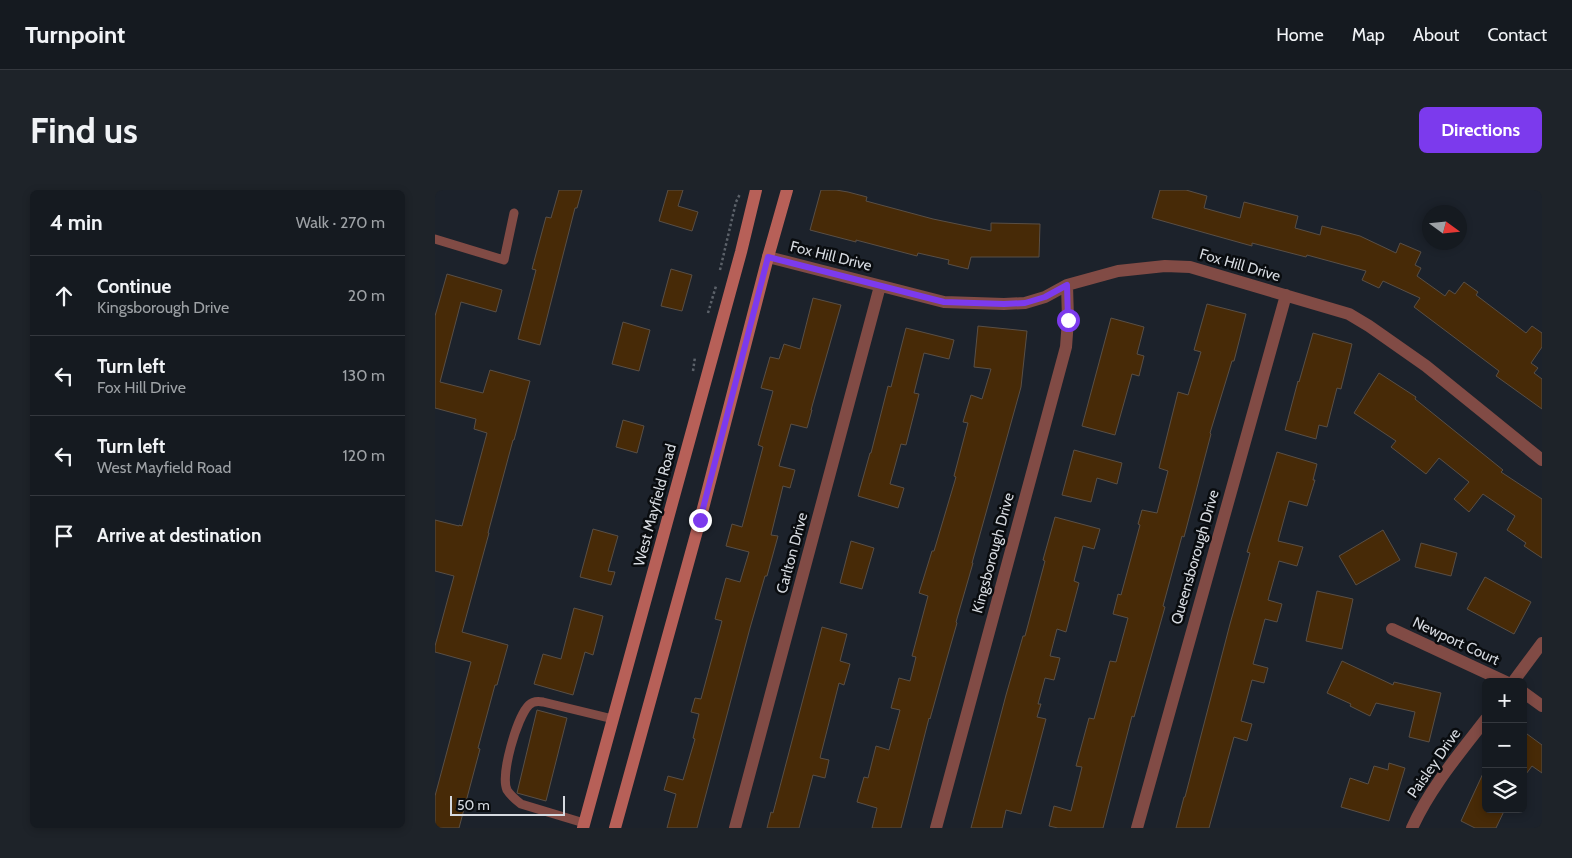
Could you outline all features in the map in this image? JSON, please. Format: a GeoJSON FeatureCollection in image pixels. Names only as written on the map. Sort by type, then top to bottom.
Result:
{"type":"FeatureCollection","features":[{"type":"Feature","properties":{"kind":"main road","name":"West Mayfield Road"},"geometry":{"type":"LineString","coordinates":[[584,825],[741,252],[756,190]]}},
{"type":"Feature","properties":{"kind":"main road"},"geometry":{"type":"LineString","coordinates":[[615,828],[700,520],[787,190]]}},
{"type":"Feature","properties":{"kind":"street","name":"Fox Hill Drive"},"geometry":{"type":"LineString","coordinates":[[768,257],[944,302],[1004,304],[1025,303],[1045,297],[1067,285],[1118,271],[1165,266],[1190,267],[1349,314],[1425,366],[1542,460]]}},
{"type":"Feature","properties":{"kind":"street","name":"Kingsborough Drive"},"geometry":{"type":"LineString","coordinates":[[936,828],[1066,347],[1068,320],[1067,285]]}},
{"type":"Feature","properties":{"kind":"street","name":"Carlton Drive"},"geometry":{"type":"LineString","coordinates":[[735,828],[880,286]]}},
{"type":"Feature","properties":{"kind":"street","name":"Queensborough Drive"},"geometry":{"type":"LineString","coordinates":[[1137,828],[1286,295]]}},
{"type":"Feature","properties":{"kind":"street","name":"Newport Court"},"geometry":{"type":"LineString","coordinates":[[1392,629],[1497,678]]}},
{"type":"Feature","properties":{"kind":"street"},"geometry":{"type":"LineString","coordinates":[[1516,678],[1542,643]]}},
{"type":"Feature","properties":{"kind":"street"},"geometry":{"type":"LineString","coordinates":[[1527,695],[1542,706]]}},
{"type":"Feature","properties":{"kind":"street","name":"Paisley Drive"},"geometry":{"type":"LineString","coordinates":[[1412,828],[1420,810],[1436,785],[1483,723]]}},
{"type":"Feature","properties":{"kind":"lane"},"geometry":{"type":"LineString","coordinates":[[435,240],[504,260],[514,213]]}},
{"type":"Feature","properties":{"kind":"lane"},"geometry":{"type":"LineString","coordinates":[[584,825],[521,804],[513,797],[507,789],[505,778],[512,743],[524,712],[528,706],[537,701],[613,719]]}},
{"type":"Feature","properties":{"kind":"path"},"geometry":{"type":"LineString","coordinates":[[720,270],[736,202],[741,190]]}},
{"type":"Feature","properties":{"kind":"building"},"geometry":{"type":"Polygon","coordinates":[[[559,190],[582,190],[577,208],[575,208],[540,345],[518,339],[536,270],[532,269],[546,217],[551,218],[559,190]]]}},
{"type":"Feature","properties":{"kind":"building"},"geometry":{"type":"Polygon","coordinates":[[[668,190],[683,190],[678,206],[698,212],[692,231],[659,221],[668,190]]]}},
{"type":"Feature","properties":{"kind":"building"},"geometry":{"type":"Polygon","coordinates":[[[821,190],[848,192],[867,197],[866,201],[933,219],[991,231],[991,223],[1040,224],[1039,257],[971,257],[968,269],[948,264],[949,260],[918,253],[917,256],[810,230],[821,190]]]}},
{"type":"Feature","properties":{"kind":"building"},"geometry":{"type":"Polygon","coordinates":[[[1160,190],[1186,190],[1207,196],[1204,208],[1240,218],[1244,202],[1298,216],[1295,228],[1320,235],[1322,226],[1360,236],[1396,253],[1400,243],[1421,252],[1415,265],[1421,268],[1417,276],[1445,296],[1449,290],[1455,294],[1464,282],[1478,292],[1476,295],[1526,333],[1532,326],[1542,333],[1542,347],[1531,363],[1538,368],[1534,373],[1542,379],[1542,409],[1496,376],[1499,371],[1414,307],[1420,298],[1383,281],[1379,288],[1362,280],[1366,271],[1252,243],[1252,246],[1152,218],[1160,190]]]}},
{"type":"Feature","properties":{"kind":"building"},"geometry":{"type":"Polygon","coordinates":[[[671,269],[692,275],[682,311],[661,306],[671,269]]]}},
{"type":"Feature","properties":{"kind":"building"},"geometry":{"type":"Polygon","coordinates":[[[447,274],[502,290],[496,312],[461,302],[440,382],[483,393],[490,370],[530,381],[462,632],[508,645],[478,748],[480,749],[459,828],[435,828],[435,796],[471,662],[435,652],[454,576],[435,571],[435,520],[462,526],[487,433],[474,429],[476,419],[435,408],[435,316],[447,274]]]}},
{"type":"Feature","properties":{"kind":"building"},"geometry":{"type":"Polygon","coordinates":[[[813,298],[841,305],[807,428],[791,424],[779,466],[795,470],[790,488],[783,486],[771,535],[778,536],[767,576],[765,576],[750,628],[697,828],[667,828],[676,794],[664,790],[668,776],[683,780],[695,739],[693,738],[699,714],[691,712],[695,698],[701,699],[722,621],[715,619],[726,578],[740,582],[749,552],[726,546],[732,524],[742,527],[763,447],[758,445],[773,391],[761,388],[770,357],[779,359],[784,344],[800,349],[813,298]]]}},
{"type":"Feature","properties":{"kind":"building"},"geometry":{"type":"Polygon","coordinates":[[[1207,304],[1246,314],[1234,361],[1232,361],[1210,433],[1184,537],[1182,536],[1163,606],[1165,607],[1134,717],[1132,716],[1103,828],[1058,828],[1049,826],[1054,806],[1071,811],[1082,767],[1076,766],[1089,718],[1094,719],[1110,661],[1116,662],[1128,618],[1113,614],[1118,594],[1121,595],[1140,525],[1138,524],[1142,510],[1157,513],[1168,471],[1159,468],[1178,392],[1188,395],[1201,352],[1194,350],[1207,304]]]}},
{"type":"Feature","properties":{"kind":"building"},"geometry":{"type":"Polygon","coordinates":[[[1111,318],[1144,327],[1137,354],[1144,356],[1139,376],[1132,374],[1115,435],[1082,426],[1111,318]]]}},
{"type":"Feature","properties":{"kind":"building"},"geometry":{"type":"Polygon","coordinates":[[[623,322],[650,330],[639,371],[612,364],[623,322]]]}},
{"type":"Feature","properties":{"kind":"building"},"geometry":{"type":"Polygon","coordinates":[[[978,326],[1027,331],[1021,387],[957,623],[929,718],[901,828],[872,828],[877,808],[857,802],[864,777],[868,778],[876,746],[889,750],[900,710],[891,708],[899,678],[910,681],[916,657],[912,656],[928,596],[919,593],[932,551],[934,551],[956,477],[954,476],[968,423],[963,422],[971,395],[982,399],[991,369],[974,367],[978,326]]]}},
{"type":"Feature","properties":{"kind":"building"},"geometry":{"type":"Polygon","coordinates":[[[906,328],[954,340],[949,359],[924,353],[914,393],[919,394],[906,445],[901,444],[890,484],[904,488],[898,508],[858,496],[888,386],[891,387],[906,328]]]}},
{"type":"Feature","properties":{"kind":"building"},"geometry":{"type":"Polygon","coordinates":[[[1313,333],[1352,344],[1341,389],[1337,388],[1327,427],[1319,425],[1316,439],[1285,430],[1313,333]]]}},
{"type":"Feature","properties":{"kind":"building"},"geometry":{"type":"Polygon","coordinates":[[[1379,373],[1416,397],[1415,399],[1503,470],[1501,472],[1542,499],[1542,558],[1524,546],[1526,543],[1507,530],[1515,516],[1483,494],[1469,512],[1454,499],[1469,482],[1439,458],[1426,474],[1391,447],[1396,441],[1354,413],[1379,373]]]}},
{"type":"Feature","properties":{"kind":"building"},"geometry":{"type":"Polygon","coordinates":[[[623,420],[644,426],[637,453],[616,447],[623,420]]]}},
{"type":"Feature","properties":{"kind":"building"},"geometry":{"type":"Polygon","coordinates":[[[1074,450],[1122,463],[1117,484],[1097,478],[1091,502],[1062,495],[1074,450]]]}},
{"type":"Feature","properties":{"kind":"building"},"geometry":{"type":"Polygon","coordinates":[[[1277,452],[1317,464],[1313,480],[1315,480],[1307,506],[1289,501],[1278,541],[1303,547],[1297,566],[1279,561],[1268,600],[1282,604],[1277,622],[1265,619],[1253,664],[1268,668],[1264,683],[1252,680],[1241,721],[1252,724],[1247,741],[1234,737],[1209,828],[1176,828],[1250,553],[1247,552],[1277,452]]]}},
{"type":"Feature","properties":{"kind":"building"},"geometry":{"type":"Polygon","coordinates":[[[1055,517],[1100,529],[1094,549],[1083,546],[1074,581],[1079,583],[1066,632],[1057,629],[1050,656],[1060,658],[1054,680],[1045,678],[1038,704],[1041,704],[1037,717],[1046,719],[1021,814],[1006,810],[1002,828],[971,828],[1006,695],[1023,636],[1025,636],[1055,517]]]}},
{"type":"Feature","properties":{"kind":"building"},"geometry":{"type":"Polygon","coordinates":[[[593,529],[618,536],[608,571],[615,572],[611,585],[580,577],[593,529]]]}},
{"type":"Feature","properties":{"kind":"building"},"geometry":{"type":"Polygon","coordinates":[[[1383,530],[1400,560],[1356,585],[1339,556],[1383,530]]]}},
{"type":"Feature","properties":{"kind":"building"},"geometry":{"type":"Polygon","coordinates":[[[851,541],[874,548],[862,589],[840,583],[851,541]]]}},
{"type":"Feature","properties":{"kind":"building"},"geometry":{"type":"Polygon","coordinates":[[[1421,543],[1457,553],[1451,576],[1415,567],[1421,543]]]}},
{"type":"Feature","properties":{"kind":"building"},"geometry":{"type":"Polygon","coordinates":[[[1485,577],[1531,602],[1514,634],[1467,609],[1485,577]]]}},
{"type":"Feature","properties":{"kind":"building"},"geometry":{"type":"Polygon","coordinates":[[[1317,591],[1353,599],[1342,649],[1306,641],[1317,591]]]}},
{"type":"Feature","properties":{"kind":"building"},"geometry":{"type":"Polygon","coordinates":[[[574,608],[603,616],[593,655],[585,652],[573,695],[534,684],[543,654],[561,659],[574,608]]]}},
{"type":"Feature","properties":{"kind":"building"},"geometry":{"type":"Polygon","coordinates":[[[822,627],[847,634],[840,661],[850,664],[844,685],[839,683],[820,758],[829,760],[825,778],[813,775],[799,828],[767,828],[771,812],[773,813],[822,627]]]}},
{"type":"Feature","properties":{"kind":"building"},"geometry":{"type":"Polygon","coordinates":[[[1342,661],[1393,685],[1394,682],[1441,693],[1429,742],[1409,737],[1415,712],[1376,703],[1370,716],[1350,706],[1351,704],[1327,693],[1342,661]]]}},
{"type":"Feature","properties":{"kind":"building"},"geometry":{"type":"Polygon","coordinates":[[[537,710],[567,718],[546,801],[517,793],[537,710]]]}},
{"type":"Feature","properties":{"kind":"building"},"geometry":{"type":"Polygon","coordinates":[[[1527,734],[1542,745],[1542,773],[1532,766],[1527,773],[1527,734]]]}},
{"type":"Feature","properties":{"kind":"building"},"geometry":{"type":"Polygon","coordinates":[[[1389,763],[1405,768],[1389,821],[1341,807],[1350,778],[1368,784],[1374,766],[1388,770],[1389,763]]]}},
{"type":"Feature","properties":{"kind":"building"},"geometry":{"type":"Polygon","coordinates":[[[1482,776],[1482,813],[1503,813],[1496,828],[1475,828],[1461,821],[1482,776]]]}},
{"type":"Feature","properties":{"kind":"route"},"geometry":{"type":"LineString","coordinates":[[700,520],[768,257],[944,302],[1025,303],[1045,297],[1067,285],[1068,320]]}}]}
